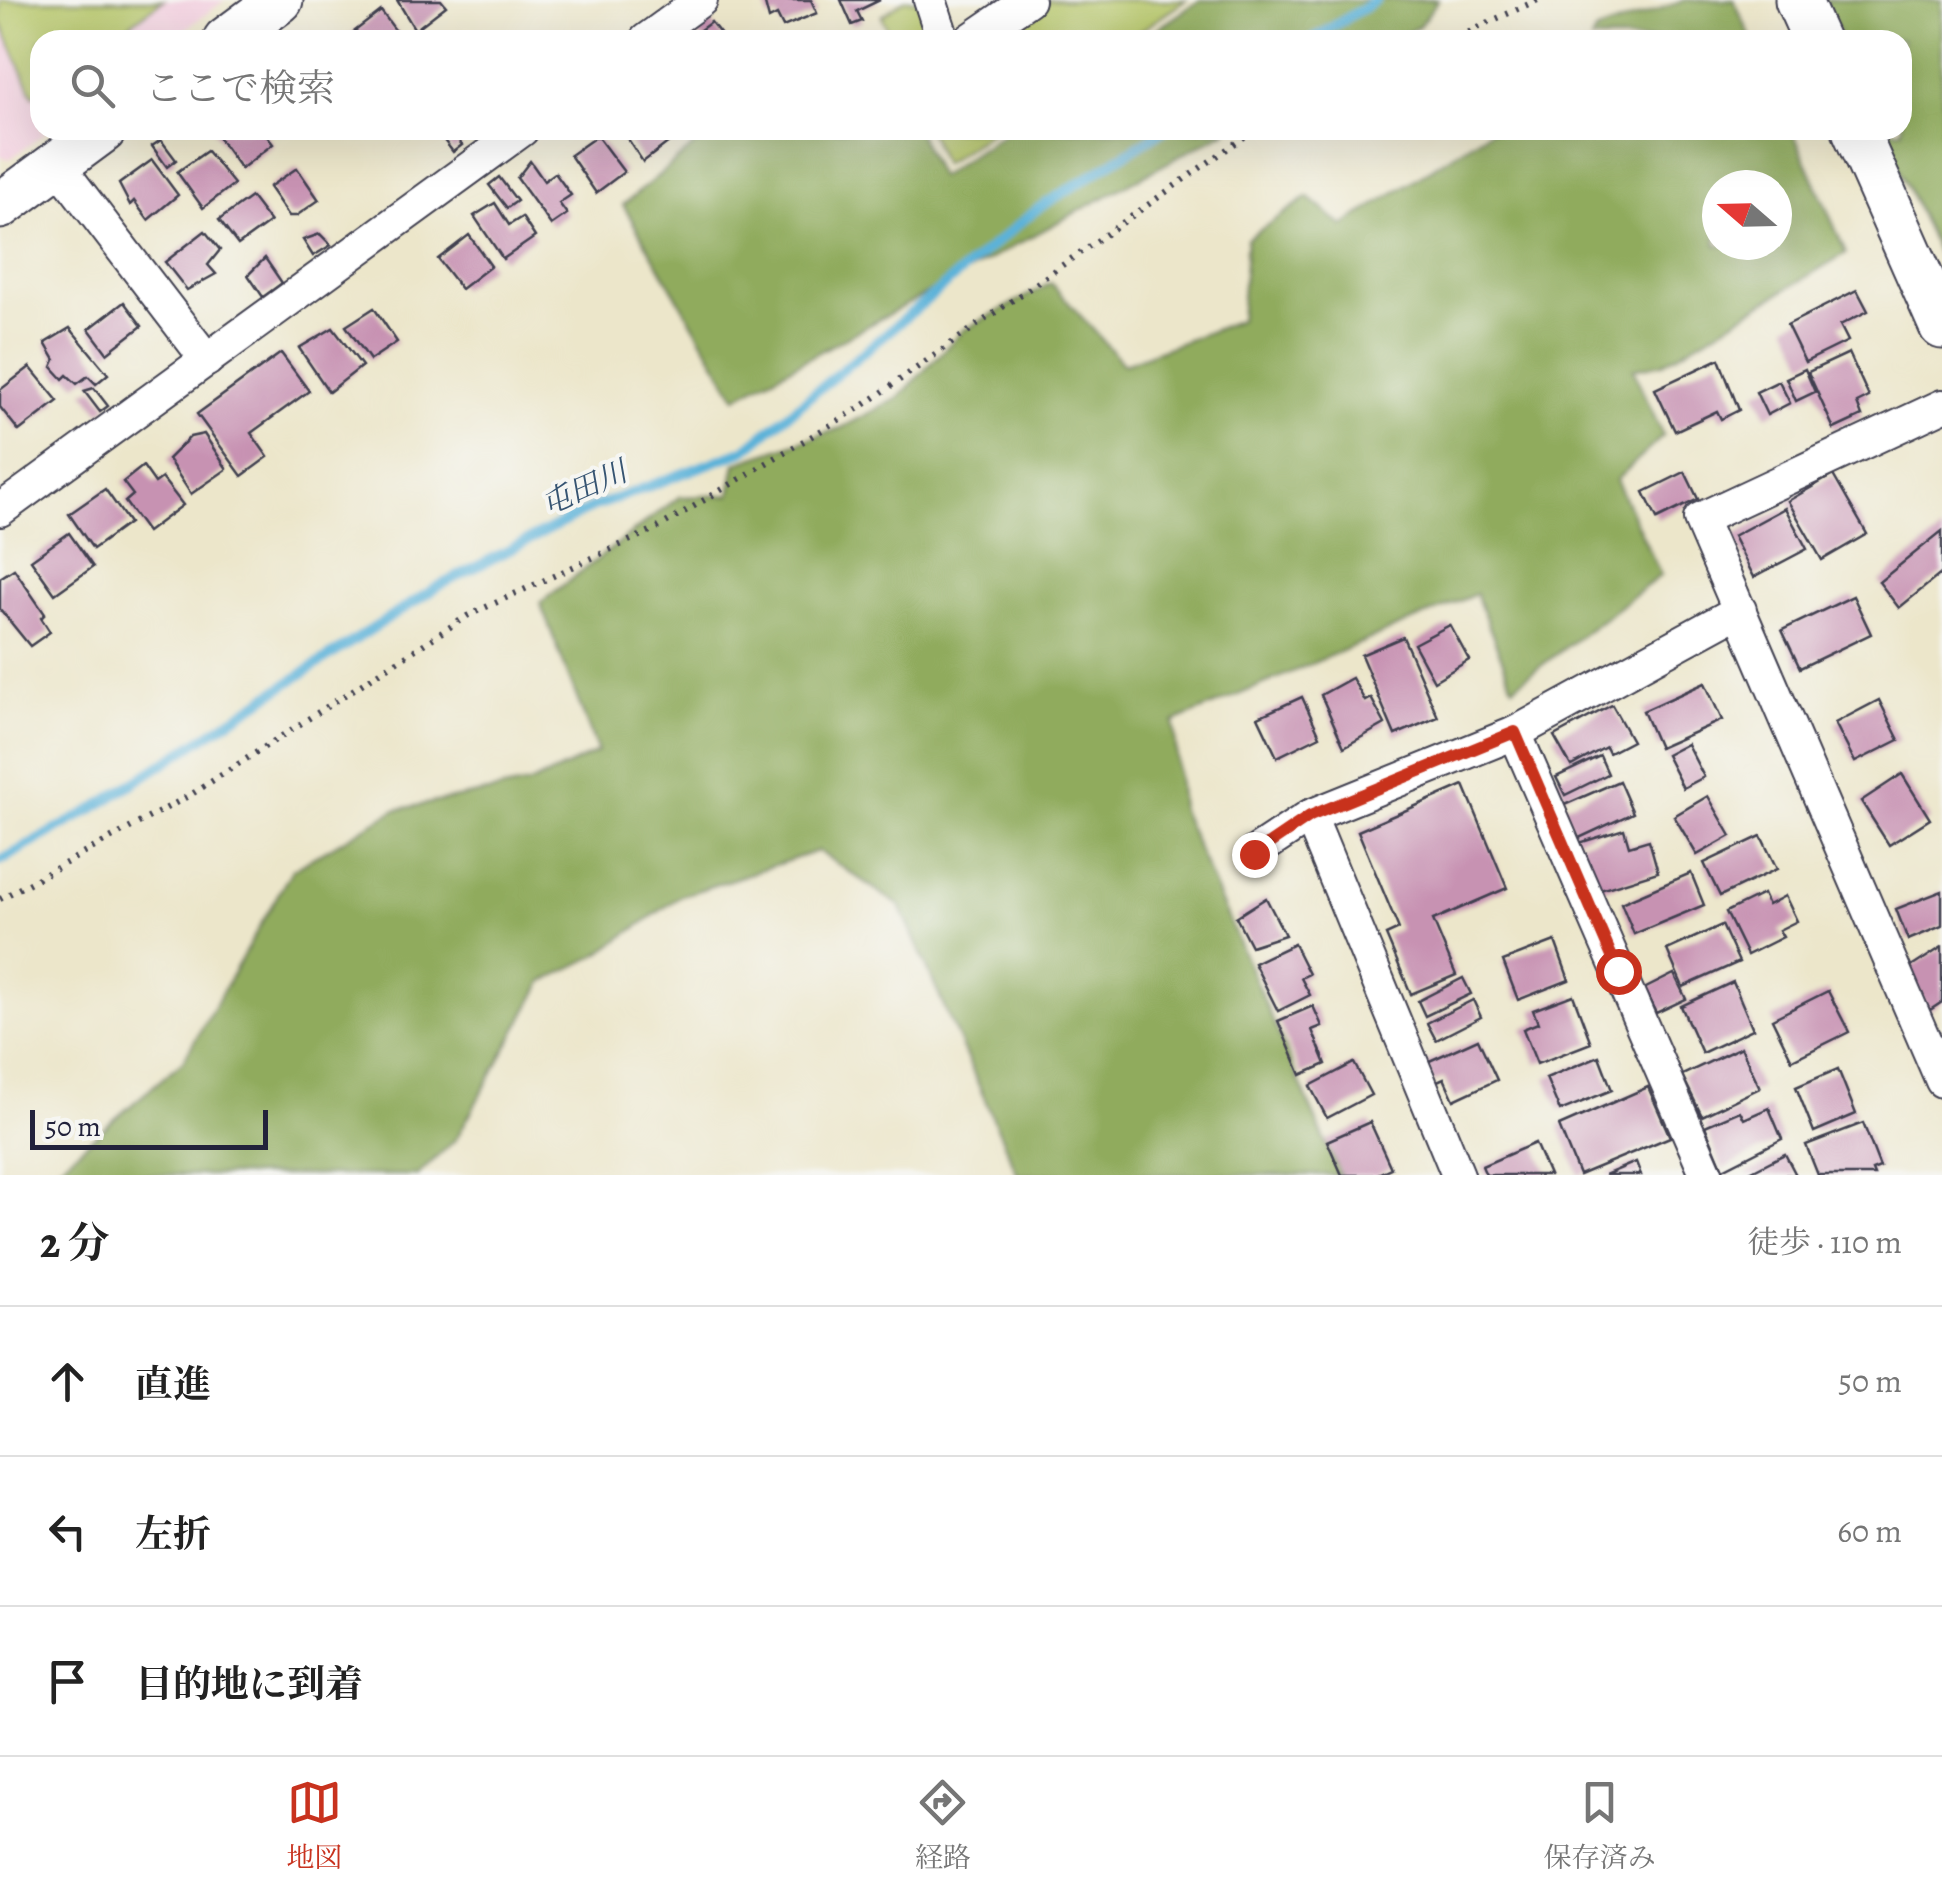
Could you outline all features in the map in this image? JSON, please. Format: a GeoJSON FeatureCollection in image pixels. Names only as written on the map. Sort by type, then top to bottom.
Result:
{"type":"FeatureCollection","features":[{"type":"Feature","properties":{"kind":"street"},"geometry":{"type":"LineString","coordinates":[[240,30],[280,0]]}},
{"type":"Feature","properties":{"kind":"street"},"geometry":{"type":"LineString","coordinates":[[660,30],[700,0]]}},
{"type":"Feature","properties":{"kind":"street"},"geometry":{"type":"LineString","coordinates":[[930,0],[940,30]]}},
{"type":"Feature","properties":{"kind":"street"},"geometry":{"type":"LineString","coordinates":[[984,30],[1028,0]]}},
{"type":"Feature","properties":{"kind":"street"},"geometry":{"type":"LineString","coordinates":[[1798,0],[1812,30]]}},
{"type":"Feature","properties":{"kind":"street"},"geometry":{"type":"LineString","coordinates":[[0,206],[89,140]]}},
{"type":"Feature","properties":{"kind":"street"},"geometry":{"type":"LineString","coordinates":[[0,510],[508,140]]}},
{"type":"Feature","properties":{"kind":"street"},"geometry":{"type":"LineString","coordinates":[[1860,140],[1942,326]]}},
{"type":"Feature","properties":{"kind":"street"},"geometry":{"type":"LineString","coordinates":[[57,164],[207,360]]}},
{"type":"Feature","properties":{"kind":"street"},"geometry":{"type":"LineString","coordinates":[[1942,406],[1700,520],[1942,1081]]}},
{"type":"Feature","properties":{"kind":"street"},"geometry":{"type":"LineString","coordinates":[[1254,854],[1310,816],[1515,732],[1740,610]]}},
{"type":"Feature","properties":{"kind":"street"},"geometry":{"type":"LineString","coordinates":[[1515,732],[1706,1175]]}},
{"type":"Feature","properties":{"kind":"street"},"geometry":{"type":"LineString","coordinates":[[1310,816],[1458,1175]]}},
{"type":"Feature","properties":{"kind":"path"},"geometry":{"type":"LineString","coordinates":[[1471,30],[1538,0]]}},
{"type":"Feature","properties":{"kind":"path"},"geometry":{"type":"LineString","coordinates":[[0,900],[192,794],[467,616],[659,527],[864,405],[1240,140]]}},
{"type":"Feature","properties":{"kind":"shaded area"},"geometry":{"type":"Polygon","coordinates":[[[0,0],[225,0],[184,30],[30,30],[30,140],[36,140],[10,159],[0,157],[0,0]]]}},
{"type":"Feature","properties":{"kind":"green space"},"geometry":{"type":"Polygon","coordinates":[[[0,0],[163,0],[122,30],[30,30],[30,89],[0,20],[0,0]]]}},
{"type":"Feature","properties":{"kind":"green space"},"geometry":{"type":"Polygon","coordinates":[[[904,0],[920,0],[933,30],[888,30],[882,16],[904,0]]]}},
{"type":"Feature","properties":{"kind":"green space"},"geometry":{"type":"Polygon","coordinates":[[[1049,0],[1186,0],[1142,30],[1006,30],[1049,0]]]}},
{"type":"Feature","properties":{"kind":"green space"},"geometry":{"type":"Polygon","coordinates":[[[1200,0],[1438,0],[1412,30],[1156,30],[1200,0]]]}},
{"type":"Feature","properties":{"kind":"green space"},"geometry":{"type":"Polygon","coordinates":[[[1685,0],[1734,0],[1748,30],[1601,30],[1685,0]]]}},
{"type":"Feature","properties":{"kind":"green space"},"geometry":{"type":"Polygon","coordinates":[[[1824,0],[1942,0],[1942,264],[1886,140],[1912,140],[1912,30],[1838,30],[1824,0]]]}},
{"type":"Feature","properties":{"kind":"green space"},"geometry":{"type":"Polygon","coordinates":[[[701,140],[922,140],[939,177],[993,140],[1210,140],[736,397],[623,205],[701,140]]]}},
{"type":"Feature","properties":{"kind":"green space"},"geometry":{"type":"Polygon","coordinates":[[[933,140],[978,140],[943,164],[933,140]]]}},
{"type":"Feature","properties":{"kind":"green space"},"geometry":{"type":"Polygon","coordinates":[[[1476,140],[1796,140],[1846,253],[1663,363],[1633,369],[1663,436],[1616,480],[1661,575],[1513,687],[1476,594],[1174,722],[1181,810],[1340,1175],[1018,1175],[900,906],[818,851],[681,896],[599,954],[543,982],[456,1139],[418,1175],[49,1175],[183,1061],[292,870],[395,810],[529,784],[598,752],[540,603],[679,497],[730,495],[736,463],[841,428],[898,398],[962,331],[1051,283],[1124,364],[1240,320],[1247,239],[1308,197],[1343,226],[1476,140]]]}},
{"type":"Feature","properties":{"kind":"building"},"geometry":{"type":"Polygon","coordinates":[[[397,0],[441,0],[446,6],[415,30],[397,0]]]}},
{"type":"Feature","properties":{"kind":"building"},"geometry":{"type":"Polygon","coordinates":[[[764,0],[811,0],[817,13],[783,27],[777,15],[769,19],[764,0]]]}},
{"type":"Feature","properties":{"kind":"building"},"geometry":{"type":"Polygon","coordinates":[[[841,0],[880,0],[857,11],[862,21],[852,25],[841,0]]]}},
{"type":"Feature","properties":{"kind":"building"},"geometry":{"type":"Polygon","coordinates":[[[381,11],[395,30],[356,30],[381,11]]]}},
{"type":"Feature","properties":{"kind":"building"},"geometry":{"type":"Polygon","coordinates":[[[711,22],[717,30],[700,30],[711,22]]]}},
{"type":"Feature","properties":{"kind":"building"},"geometry":{"type":"Polygon","coordinates":[[[161,140],[176,160],[167,167],[152,146],[161,140]]]}},
{"type":"Feature","properties":{"kind":"building"},"geometry":{"type":"Polygon","coordinates":[[[220,140],[270,140],[273,144],[241,169],[220,140]]]}},
{"type":"Feature","properties":{"kind":"building"},"geometry":{"type":"Polygon","coordinates":[[[444,140],[458,140],[462,145],[453,152],[444,140]]]}},
{"type":"Feature","properties":{"kind":"building"},"geometry":{"type":"Polygon","coordinates":[[[591,140],[600,140],[624,172],[596,193],[570,155],[591,140]]]}},
{"type":"Feature","properties":{"kind":"building"},"geometry":{"type":"Polygon","coordinates":[[[629,140],[672,140],[643,162],[629,140]]]}},
{"type":"Feature","properties":{"kind":"building"},"geometry":{"type":"Polygon","coordinates":[[[207,151],[234,184],[203,208],[177,172],[207,151]]]}},
{"type":"Feature","properties":{"kind":"building"},"geometry":{"type":"Polygon","coordinates":[[[152,160],[178,195],[148,220],[134,201],[130,205],[119,184],[152,160]]]}},
{"type":"Feature","properties":{"kind":"building"},"geometry":{"type":"Polygon","coordinates":[[[530,161],[544,181],[555,173],[571,195],[559,203],[567,214],[551,225],[517,178],[530,161]]]}},
{"type":"Feature","properties":{"kind":"building"},"geometry":{"type":"Polygon","coordinates":[[[297,168],[319,200],[296,216],[289,216],[269,187],[297,168]]]}},
{"type":"Feature","properties":{"kind":"building"},"geometry":{"type":"Polygon","coordinates":[[[499,177],[517,201],[507,208],[489,185],[499,177]]]}},
{"type":"Feature","properties":{"kind":"building"},"geometry":{"type":"Polygon","coordinates":[[[251,197],[270,222],[238,245],[219,220],[251,197]]]}},
{"type":"Feature","properties":{"kind":"building"},"geometry":{"type":"Polygon","coordinates":[[[495,203],[509,225],[522,217],[535,237],[503,259],[474,216],[495,203]]]}},
{"type":"Feature","properties":{"kind":"building"},"geometry":{"type":"Polygon","coordinates":[[[205,231],[220,250],[208,265],[216,274],[187,290],[165,262],[205,231]]]}},
{"type":"Feature","properties":{"kind":"building"},"geometry":{"type":"Polygon","coordinates":[[[320,234],[331,245],[313,256],[303,240],[320,234]]]}},
{"type":"Feature","properties":{"kind":"building"},"geometry":{"type":"Polygon","coordinates":[[[469,235],[491,266],[461,289],[438,259],[469,235]]]}},
{"type":"Feature","properties":{"kind":"building"},"geometry":{"type":"Polygon","coordinates":[[[265,258],[282,283],[263,297],[248,275],[265,258]]]}},
{"type":"Feature","properties":{"kind":"building"},"geometry":{"type":"Polygon","coordinates":[[[1857,290],[1868,311],[1840,325],[1848,341],[1805,362],[1787,325],[1857,290]]]}},
{"type":"Feature","properties":{"kind":"building"},"geometry":{"type":"Polygon","coordinates":[[[124,302],[142,326],[107,353],[89,329],[124,302]]]}},
{"type":"Feature","properties":{"kind":"building"},"geometry":{"type":"Polygon","coordinates":[[[374,308],[397,342],[370,360],[346,326],[374,308]]]}},
{"type":"Feature","properties":{"kind":"building"},"geometry":{"type":"Polygon","coordinates":[[[70,328],[108,374],[96,384],[88,376],[77,384],[67,375],[63,379],[52,367],[55,360],[45,343],[70,328]]]}},
{"type":"Feature","properties":{"kind":"building"},"geometry":{"type":"Polygon","coordinates":[[[333,328],[362,366],[329,392],[299,348],[333,328]]]}},
{"type":"Feature","properties":{"kind":"building"},"geometry":{"type":"Polygon","coordinates":[[[281,353],[309,391],[251,433],[268,457],[242,476],[197,414],[281,353]]]}},
{"type":"Feature","properties":{"kind":"building"},"geometry":{"type":"Polygon","coordinates":[[[1849,353],[1869,397],[1857,403],[1862,416],[1834,429],[1808,372],[1849,353]]]}},
{"type":"Feature","properties":{"kind":"building"},"geometry":{"type":"Polygon","coordinates":[[[1719,359],[1739,410],[1721,419],[1717,411],[1675,431],[1655,389],[1719,359]]]}},
{"type":"Feature","properties":{"kind":"building"},"geometry":{"type":"Polygon","coordinates":[[[30,367],[58,401],[19,431],[0,407],[0,390],[30,367]]]}},
{"type":"Feature","properties":{"kind":"building"},"geometry":{"type":"Polygon","coordinates":[[[1805,369],[1815,392],[1796,401],[1786,378],[1805,369]]]}},
{"type":"Feature","properties":{"kind":"building"},"geometry":{"type":"Polygon","coordinates":[[[1779,381],[1790,403],[1767,415],[1756,392],[1779,381]]]}},
{"type":"Feature","properties":{"kind":"building"},"geometry":{"type":"Polygon","coordinates":[[[94,388],[108,406],[100,412],[84,391],[94,388]]]}},
{"type":"Feature","properties":{"kind":"building"},"geometry":{"type":"Polygon","coordinates":[[[204,434],[227,469],[191,494],[168,459],[190,437],[204,434]]]}},
{"type":"Feature","properties":{"kind":"building"},"geometry":{"type":"Polygon","coordinates":[[[143,466],[155,483],[162,478],[183,505],[147,532],[125,502],[133,495],[123,482],[143,466]]]}},
{"type":"Feature","properties":{"kind":"building"},"geometry":{"type":"Polygon","coordinates":[[[1685,472],[1698,499],[1657,519],[1644,492],[1685,472]]]}},
{"type":"Feature","properties":{"kind":"building"},"geometry":{"type":"Polygon","coordinates":[[[1833,475],[1867,534],[1822,560],[1788,501],[1833,475]]]}},
{"type":"Feature","properties":{"kind":"building"},"geometry":{"type":"Polygon","coordinates":[[[105,489],[129,523],[93,549],[69,514],[105,489]]]}},
{"type":"Feature","properties":{"kind":"building"},"geometry":{"type":"Polygon","coordinates":[[[1785,508],[1807,549],[1754,577],[1733,536],[1785,508]]]}},
{"type":"Feature","properties":{"kind":"building"},"geometry":{"type":"Polygon","coordinates":[[[1942,531],[1942,573],[1899,608],[1879,582],[1942,531]]]}},
{"type":"Feature","properties":{"kind":"building"},"geometry":{"type":"Polygon","coordinates":[[[69,533],[93,567],[55,594],[31,560],[69,533]]]}},
{"type":"Feature","properties":{"kind":"building"},"geometry":{"type":"Polygon","coordinates":[[[14,569],[45,614],[41,618],[50,632],[30,646],[0,609],[0,578],[14,569]]]}},
{"type":"Feature","properties":{"kind":"building"},"geometry":{"type":"Polygon","coordinates":[[[1853,596],[1871,634],[1800,668],[1782,630],[1853,596]]]}},
{"type":"Feature","properties":{"kind":"building"},"geometry":{"type":"Polygon","coordinates":[[[1450,625],[1469,660],[1434,681],[1414,644],[1450,625]]]}},
{"type":"Feature","properties":{"kind":"building"},"geometry":{"type":"Polygon","coordinates":[[[1403,637],[1438,717],[1395,735],[1361,655],[1403,637]]]}},
{"type":"Feature","properties":{"kind":"building"},"geometry":{"type":"Polygon","coordinates":[[[1352,678],[1365,701],[1371,698],[1385,724],[1344,747],[1321,695],[1352,678]]]}},
{"type":"Feature","properties":{"kind":"building"},"geometry":{"type":"Polygon","coordinates":[[[1705,683],[1722,720],[1659,748],[1643,711],[1705,683]]]}},
{"type":"Feature","properties":{"kind":"building"},"geometry":{"type":"Polygon","coordinates":[[[1302,697],[1320,736],[1277,757],[1258,717],[1302,697]]]}},
{"type":"Feature","properties":{"kind":"building"},"geometry":{"type":"Polygon","coordinates":[[[1879,700],[1899,740],[1855,762],[1835,723],[1879,700]]]}},
{"type":"Feature","properties":{"kind":"building"},"geometry":{"type":"Polygon","coordinates":[[[1612,705],[1632,741],[1609,753],[1606,747],[1571,766],[1554,736],[1612,705]]]}},
{"type":"Feature","properties":{"kind":"building"},"geometry":{"type":"Polygon","coordinates":[[[1687,744],[1704,777],[1683,788],[1666,755],[1687,744]]]}},
{"type":"Feature","properties":{"kind":"building"},"geometry":{"type":"Polygon","coordinates":[[[1600,756],[1608,774],[1565,795],[1556,777],[1600,756]]]}},
{"type":"Feature","properties":{"kind":"building"},"geometry":{"type":"Polygon","coordinates":[[[1902,774],[1930,819],[1889,845],[1861,801],[1902,774]]]}},
{"type":"Feature","properties":{"kind":"building"},"geometry":{"type":"Polygon","coordinates":[[[1619,781],[1633,813],[1577,839],[1562,806],[1619,781]]]}},
{"type":"Feature","properties":{"kind":"building"},"geometry":{"type":"Polygon","coordinates":[[[1464,785],[1507,888],[1433,920],[1456,975],[1411,994],[1386,935],[1399,929],[1358,831],[1464,785]]]}},
{"type":"Feature","properties":{"kind":"building"},"geometry":{"type":"Polygon","coordinates":[[[1708,796],[1731,836],[1697,855],[1674,816],[1708,796]]]}},
{"type":"Feature","properties":{"kind":"building"},"geometry":{"type":"Polygon","coordinates":[[[1624,829],[1629,846],[1649,840],[1658,872],[1594,892],[1579,843],[1624,829]]]}},
{"type":"Feature","properties":{"kind":"building"},"geometry":{"type":"Polygon","coordinates":[[[1761,836],[1777,869],[1720,896],[1704,863],[1761,836]]]}},
{"type":"Feature","properties":{"kind":"building"},"geometry":{"type":"Polygon","coordinates":[[[1691,873],[1704,905],[1634,934],[1621,903],[1691,873]]]}},
{"type":"Feature","properties":{"kind":"building"},"geometry":{"type":"Polygon","coordinates":[[[1942,891],[1942,926],[1908,940],[1896,909],[1942,891]]]}},
{"type":"Feature","properties":{"kind":"building"},"geometry":{"type":"Polygon","coordinates":[[[1763,894],[1768,905],[1785,896],[1797,921],[1779,930],[1783,937],[1747,955],[1726,912],[1763,894]]]}},
{"type":"Feature","properties":{"kind":"building"},"geometry":{"type":"Polygon","coordinates":[[[1266,898],[1285,935],[1251,946],[1236,917],[1266,898]]]}},
{"type":"Feature","properties":{"kind":"building"},"geometry":{"type":"Polygon","coordinates":[[[1722,925],[1739,962],[1683,987],[1667,950],[1722,925]]]}},
{"type":"Feature","properties":{"kind":"building"},"geometry":{"type":"Polygon","coordinates":[[[1555,941],[1569,980],[1518,1000],[1503,961],[1555,941]]]}},
{"type":"Feature","properties":{"kind":"building"},"geometry":{"type":"Polygon","coordinates":[[[1294,944],[1309,974],[1301,978],[1310,995],[1278,1011],[1254,963],[1294,944]]]}},
{"type":"Feature","properties":{"kind":"building"},"geometry":{"type":"Polygon","coordinates":[[[1942,947],[1942,1002],[1930,1010],[1905,971],[1942,947]]]}},
{"type":"Feature","properties":{"kind":"building"},"geometry":{"type":"Polygon","coordinates":[[[1674,974],[1686,999],[1656,1013],[1644,989],[1674,974]]]}},
{"type":"Feature","properties":{"kind":"building"},"geometry":{"type":"Polygon","coordinates":[[[1463,978],[1471,994],[1425,1016],[1418,1001],[1463,978]]]}},
{"type":"Feature","properties":{"kind":"building"},"geometry":{"type":"Polygon","coordinates":[[[1733,982],[1753,1029],[1702,1053],[1681,1006],[1733,982]]]}},
{"type":"Feature","properties":{"kind":"building"},"geometry":{"type":"Polygon","coordinates":[[[1828,991],[1849,1032],[1792,1060],[1772,1019],[1828,991]]]}},
{"type":"Feature","properties":{"kind":"building"},"geometry":{"type":"Polygon","coordinates":[[[1573,995],[1591,1043],[1537,1064],[1523,1029],[1538,1023],[1533,1010],[1573,995]]]}},
{"type":"Feature","properties":{"kind":"building"},"geometry":{"type":"Polygon","coordinates":[[[1473,1000],[1481,1017],[1436,1040],[1427,1023],[1473,1000]]]}},
{"type":"Feature","properties":{"kind":"building"},"geometry":{"type":"Polygon","coordinates":[[[1313,1006],[1322,1026],[1312,1030],[1326,1064],[1301,1075],[1278,1021],[1313,1006]]]}},
{"type":"Feature","properties":{"kind":"building"},"geometry":{"type":"Polygon","coordinates":[[[1478,1039],[1497,1080],[1454,1100],[1444,1078],[1433,1083],[1425,1063],[1478,1039]]]}},
{"type":"Feature","properties":{"kind":"building"},"geometry":{"type":"Polygon","coordinates":[[[1741,1047],[1760,1088],[1702,1116],[1682,1075],[1741,1047]]]}},
{"type":"Feature","properties":{"kind":"building"},"geometry":{"type":"Polygon","coordinates":[[[1599,1056],[1612,1090],[1560,1111],[1546,1078],[1599,1056]]]}},
{"type":"Feature","properties":{"kind":"building"},"geometry":{"type":"Polygon","coordinates":[[[1354,1063],[1371,1095],[1327,1118],[1310,1086],[1354,1063]]]}},
{"type":"Feature","properties":{"kind":"building"},"geometry":{"type":"Polygon","coordinates":[[[1838,1069],[1856,1114],[1814,1132],[1796,1087],[1838,1069]]]}},
{"type":"Feature","properties":{"kind":"building"},"geometry":{"type":"Polygon","coordinates":[[[1648,1087],[1670,1137],[1579,1175],[1559,1126],[1648,1087]]]}},
{"type":"Feature","properties":{"kind":"building"},"geometry":{"type":"Polygon","coordinates":[[[1769,1108],[1782,1139],[1723,1169],[1705,1126],[1740,1111],[1744,1119],[1769,1108]]]}},
{"type":"Feature","properties":{"kind":"building"},"geometry":{"type":"Polygon","coordinates":[[[1370,1122],[1391,1168],[1376,1175],[1342,1175],[1327,1141],[1370,1122]]]}},
{"type":"Feature","properties":{"kind":"building"},"geometry":{"type":"Polygon","coordinates":[[[1863,1123],[1880,1167],[1872,1170],[1874,1175],[1818,1175],[1806,1145],[1863,1123]]]}},
{"type":"Feature","properties":{"kind":"building"},"geometry":{"type":"Polygon","coordinates":[[[1535,1143],[1549,1175],[1486,1175],[1482,1166],[1535,1143]]]}},
{"type":"Feature","properties":{"kind":"building"},"geometry":{"type":"Polygon","coordinates":[[[1785,1154],[1796,1175],[1744,1175],[1785,1154]]]}},
{"type":"Feature","properties":{"kind":"building"},"geometry":{"type":"Polygon","coordinates":[[[1636,1162],[1641,1175],[1605,1175],[1636,1162]]]}},
{"type":"Feature","properties":{"kind":"waterway","name":"屯田川"},"geometry":{"type":"LineString","coordinates":[[1327,30],[1376,0]]}},
{"type":"Feature","properties":{"kind":"waterway","name":"屯田川"},"geometry":{"type":"LineString","coordinates":[[0,861],[93,809],[437,587],[591,508],[745,450],[1037,209],[1148,140]]}},
{"type":"Feature","properties":{"kind":"route"},"geometry":{"type":"LineString","coordinates":[[1254,854],[1310,816],[1515,732],[1618,971]]}}]}
